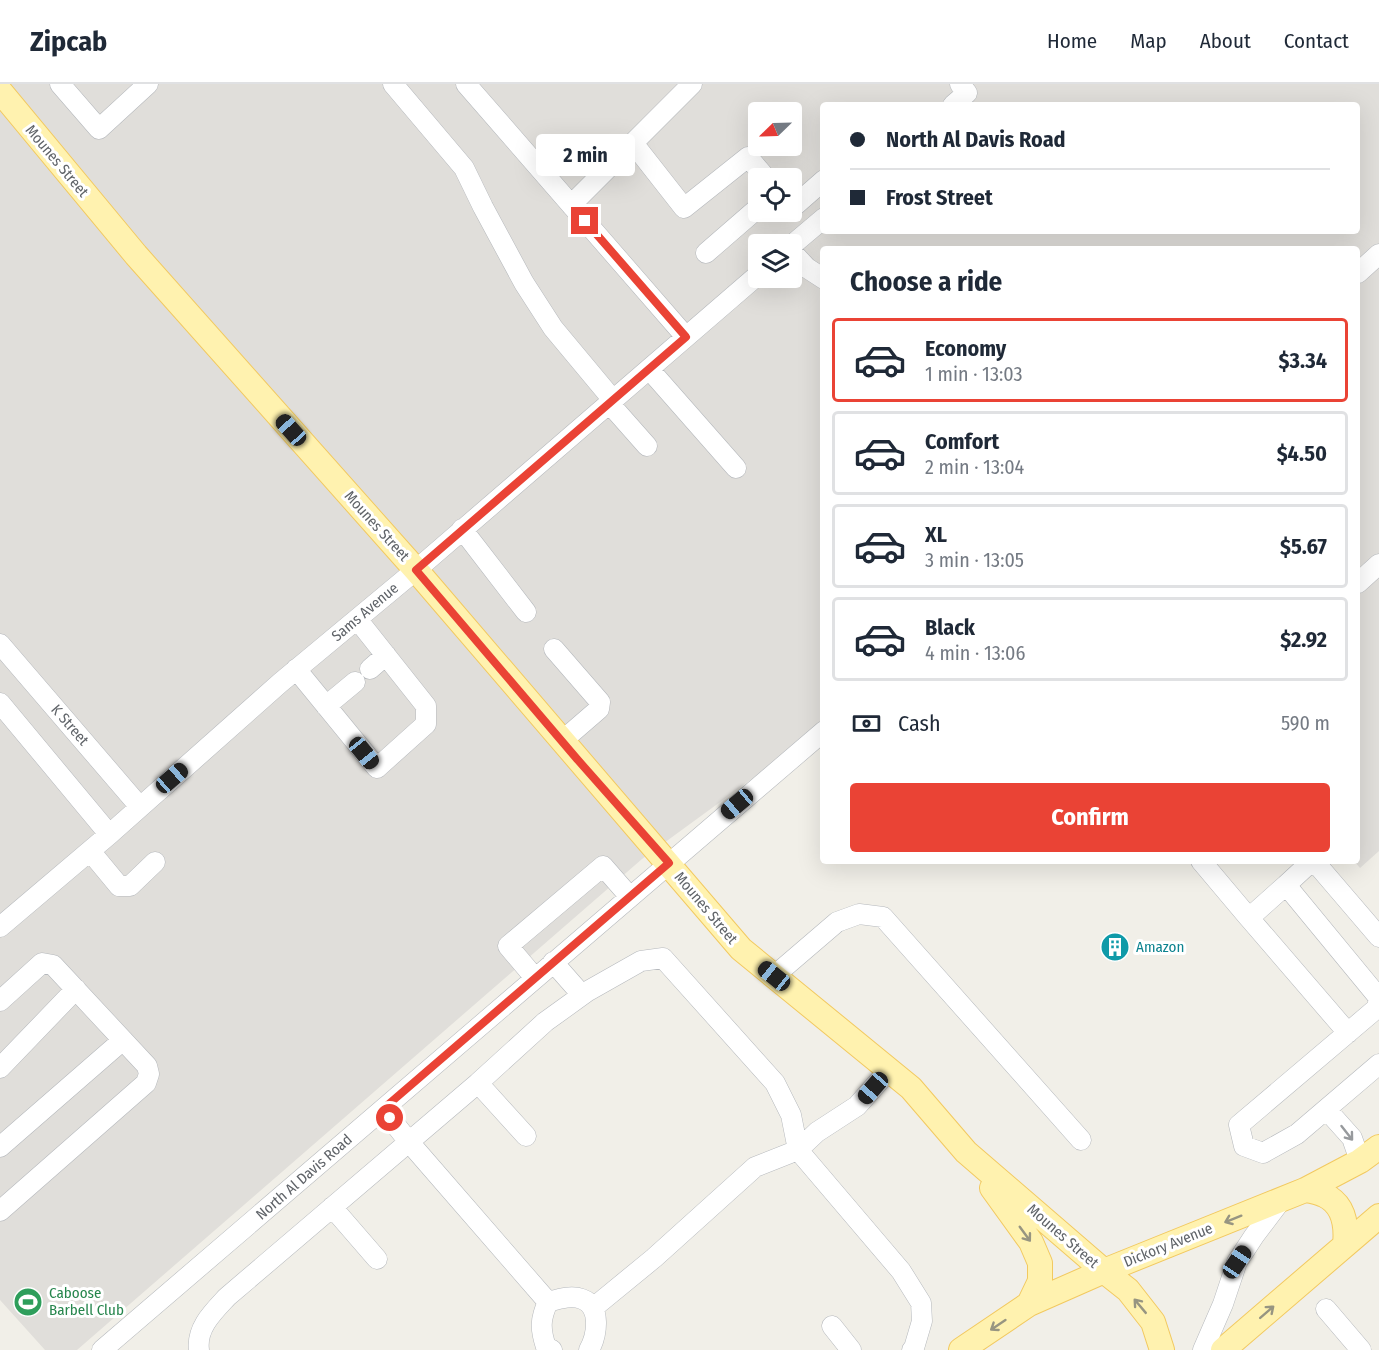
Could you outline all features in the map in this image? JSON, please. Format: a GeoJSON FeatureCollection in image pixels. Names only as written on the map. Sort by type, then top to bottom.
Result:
{"type":"FeatureCollection","features":[{"type":"Feature","properties":{"kind":"main road","name":"Mounes Street"},"geometry":{"type":"LineString","coordinates":[[3,100],[136,255],[416,570],[741,949],[911,1088],[966,1152],[1128,1290],[1153,1322],[1162,1350]]}},
{"type":"Feature","properties":{"kind":"main road"},"geometry":{"type":"LineString","coordinates":[[966,1152],[1031,1242],[1040,1263],[1040,1281],[1029,1304]]}},
{"type":"Feature","properties":{"kind":"main road","name":"Dickory Avenue"},"geometry":{"type":"LineString","coordinates":[[962,1350],[1029,1304],[1104,1271],[1305,1190],[1369,1154]]}},
{"type":"Feature","properties":{"kind":"main road"},"geometry":{"type":"LineString","coordinates":[[1305,1190],[1324,1195],[1340,1208],[1347,1228],[1346,1245]]}},
{"type":"Feature","properties":{"kind":"main road"},"geometry":{"type":"LineString","coordinates":[[1223,1350],[1378,1218]]}},
{"type":"Feature","properties":{"kind":"street"},"geometry":{"type":"LineString","coordinates":[[60,84],[99,129],[148,84]]}},
{"type":"Feature","properties":{"kind":"street"},"geometry":{"type":"LineString","coordinates":[[393,84],[464,168],[524,283],[553,328],[646,446]]}},
{"type":"Feature","properties":{"kind":"street"},"geometry":{"type":"LineString","coordinates":[[466,84],[686,337]]}},
{"type":"Feature","properties":{"kind":"street"},"geometry":{"type":"LineString","coordinates":[[571,205],[692,84]]}},
{"type":"Feature","properties":{"kind":"street"},"geometry":{"type":"LineString","coordinates":[[633,143],[684,207],[748,158],[757,168]]}},
{"type":"Feature","properties":{"kind":"street"},"geometry":{"type":"LineString","coordinates":[[802,200],[820,184]]}},
{"type":"Feature","properties":{"kind":"street"},"geometry":{"type":"LineString","coordinates":[[802,215],[817,224],[802,237]]}},
{"type":"Feature","properties":{"kind":"street"},"geometry":{"type":"LineString","coordinates":[[706,253],[748,217]]}},
{"type":"Feature","properties":{"kind":"street"},"geometry":{"type":"LineString","coordinates":[[1360,271],[1379,254]]}},
{"type":"Feature","properties":{"kind":"street"},"geometry":{"type":"LineString","coordinates":[[802,263],[820,276]]}},
{"type":"Feature","properties":{"kind":"street","name":"Sams Avenue"},"geometry":{"type":"LineString","coordinates":[[0,927],[90,851],[296,669],[416,570],[748,283]]}},
{"type":"Feature","properties":{"kind":"street"},"geometry":{"type":"LineString","coordinates":[[649,369],[736,468]]}},
{"type":"Feature","properties":{"kind":"street"},"geometry":{"type":"LineString","coordinates":[[462,529],[526,612]]}},
{"type":"Feature","properties":{"kind":"street"},"geometry":{"type":"LineString","coordinates":[[1360,581],[1379,564]]}},
{"type":"Feature","properties":{"kind":"street"},"geometry":{"type":"LineString","coordinates":[[296,669],[376,768],[426,724],[426,706],[357,619]]}},
{"type":"Feature","properties":{"kind":"street","name":"K Street"},"geometry":{"type":"LineString","coordinates":[[0,644],[140,807]]}},
{"type":"Feature","properties":{"kind":"street"},"geometry":{"type":"LineString","coordinates":[[554,649],[600,702],[600,710],[562,741]]}},
{"type":"Feature","properties":{"kind":"street"},"geometry":{"type":"LineString","coordinates":[[370,669],[386,655]]}},
{"type":"Feature","properties":{"kind":"street"},"geometry":{"type":"LineString","coordinates":[[326,706],[355,682]]}},
{"type":"Feature","properties":{"kind":"street"},"geometry":{"type":"LineString","coordinates":[[0,703],[109,834]]}},
{"type":"Feature","properties":{"kind":"street","name":"North Al Davis Road"},"geometry":{"type":"LineString","coordinates":[[102,1350],[820,734]]}},
{"type":"Feature","properties":{"kind":"street"},"geometry":{"type":"LineString","coordinates":[[90,851],[119,886],[130,886],[155,862]]}},
{"type":"Feature","properties":{"kind":"street"},"geometry":{"type":"LineString","coordinates":[[1204,864],[1348,1033]]}},
{"type":"Feature","properties":{"kind":"street"},"geometry":{"type":"LineString","coordinates":[[1249,918],[1310,864]]}},
{"type":"Feature","properties":{"kind":"street"},"geometry":{"type":"LineString","coordinates":[[1316,864],[1379,937]]}},
{"type":"Feature","properties":{"kind":"street"},"geometry":{"type":"LineString","coordinates":[[535,978],[508,946],[516,938],[603,866],[630,897]]}},
{"type":"Feature","properties":{"kind":"street"},"geometry":{"type":"LineString","coordinates":[[1286,885],[1379,998],[1377,1008],[1239,1125],[1244,1146],[1263,1153],[1297,1134],[1379,1064]]}},
{"type":"Feature","properties":{"kind":"street"},"geometry":{"type":"LineString","coordinates":[[774,976],[837,922],[859,914],[883,917],[1081,1140]]}},
{"type":"Feature","properties":{"kind":"street"},"geometry":{"type":"LineString","coordinates":[[199,1350],[198,1342],[205,1321],[227,1297],[478,1083],[544,1022],[641,961],[663,958],[775,1083],[791,1116],[798,1150],[901,1272],[921,1303],[922,1321],[912,1350]]}},
{"type":"Feature","properties":{"kind":"street"},"geometry":{"type":"LineString","coordinates":[[553,962],[582,996]]}},
{"type":"Feature","properties":{"kind":"street"},"geometry":{"type":"LineString","coordinates":[[0,1001],[42,963],[53,965],[147,1066],[149,1074],[146,1083],[0,1211]]}},
{"type":"Feature","properties":{"kind":"street"},"geometry":{"type":"LineString","coordinates":[[0,1068],[76,989]]}},
{"type":"Feature","properties":{"kind":"street"},"geometry":{"type":"LineString","coordinates":[[0,1147],[123,1040]]}},
{"type":"Feature","properties":{"kind":"street"},"geometry":{"type":"LineString","coordinates":[[593,1308],[654,1258],[755,1167],[798,1150],[817,1132],[858,1106],[889,1070]]}},
{"type":"Feature","properties":{"kind":"street"},"geometry":{"type":"LineString","coordinates":[[478,1083],[526,1136]]}},
{"type":"Feature","properties":{"kind":"street"},"geometry":{"type":"LineString","coordinates":[[383,1109],[548,1302]]}},
{"type":"Feature","properties":{"kind":"street"},"geometry":{"type":"LineString","coordinates":[[1327,1110],[1369,1154]]}},
{"type":"Feature","properties":{"kind":"street"},"geometry":{"type":"LineString","coordinates":[[1203,1350],[1237,1262],[1282,1199]]}},
{"type":"Feature","properties":{"kind":"street"},"geometry":{"type":"LineString","coordinates":[[332,1207],[377,1259]]}},
{"type":"Feature","properties":{"kind":"street"},"geometry":{"type":"LineString","coordinates":[[548,1302],[568,1297],[583,1299],[593,1308],[597,1326],[595,1339],[589,1350]]}},
{"type":"Feature","properties":{"kind":"street"},"geometry":{"type":"LineString","coordinates":[[546,1349],[541,1333],[543,1313],[548,1302]]}},
{"type":"Feature","properties":{"kind":"street"},"geometry":{"type":"LineString","coordinates":[[1326,1309],[1361,1350]]}},
{"type":"Feature","properties":{"kind":"street"},"geometry":{"type":"LineString","coordinates":[[832,1326],[851,1350]]}},
{"type":"Feature","properties":{"kind":"shaded area"},"geometry":{"type":"Polygon","coordinates":[[[0,84],[1379,84],[1379,851],[1360,868],[1357,864],[1360,864],[1360,246],[820,246],[820,729],[642,859],[77,1350],[45,1350],[0,1300],[0,84]]]}},
{"type":"Feature","properties":{"kind":"place","name":"Amazon"},"geometry":{"type":"Point","coordinates":[1115,947]}},
{"type":"Feature","properties":{"kind":"place","name":"Caboose Barbell Club"},"geometry":{"type":"Point","coordinates":[28,1302]}},
{"type":"Feature","properties":{"kind":"route"},"geometry":{"type":"LineString","coordinates":[[390,1118],[383,1109],[669,863],[416,570],[686,337],[585,221]]}}]}
